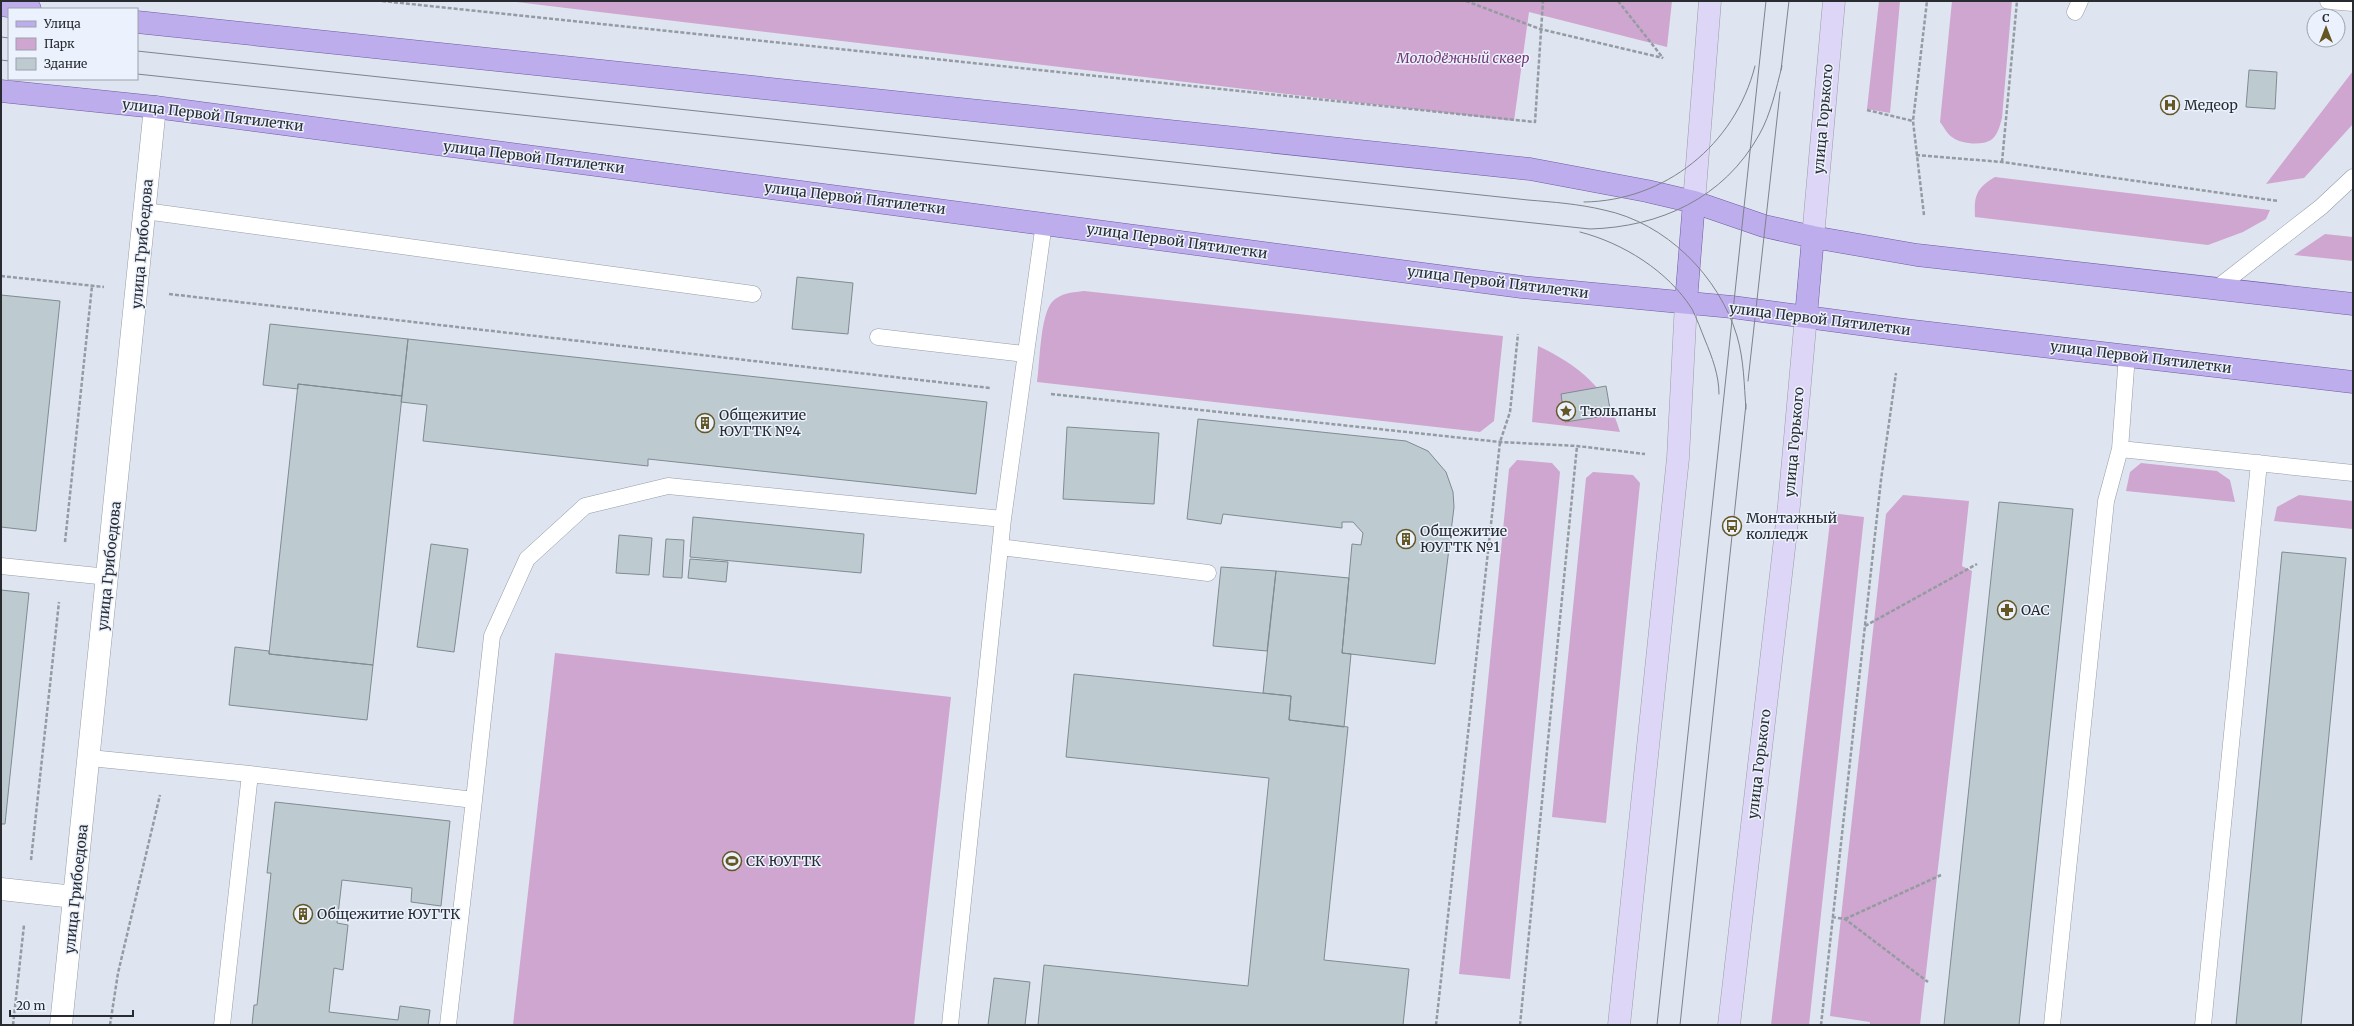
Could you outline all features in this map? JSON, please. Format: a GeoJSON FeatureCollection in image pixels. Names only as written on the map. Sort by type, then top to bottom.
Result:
{"type":"FeatureCollection","features":[{"type":"Feature","properties":{"kind":"main road"},"geometry":{"type":"LineString","coordinates":[[1619,1025],[1678,458],[1686,302],[1710,1]]}},
{"type":"Feature","properties":{"kind":"main road","name":"улица Горького"},"geometry":{"type":"LineString","coordinates":[[1729,1025],[1790,498],[1834,1]]}},
{"type":"Feature","properties":{"kind":"main road"},"geometry":{"type":"LineString","coordinates":[[1,5],[23,8]]}},
{"type":"Feature","properties":{"kind":"main road"},"geometry":{"type":"LineString","coordinates":[[138,22],[1530,169],[1647,191],[1694,202],[1764,226],[1813,237],[1917,255],[2353,304]]}},
{"type":"Feature","properties":{"kind":"main road","name":"улица Первой Пятилетки"},"geometry":{"type":"LineString","coordinates":[[1,91],[155,107],[1522,287],[1686,302],[1806,316],[1904,330],[2353,382]]}},
{"type":"Feature","properties":{"kind":"street","name":"улица Грибоедова"},"geometry":{"type":"LineString","coordinates":[[61,1025],[138,290],[144,211],[155,107]]}},
{"type":"Feature","properties":{"kind":"street"},"geometry":{"type":"LineString","coordinates":[[1,889],[74,897]]}},
{"type":"Feature","properties":{"kind":"lane"},"geometry":{"type":"LineString","coordinates":[[2328,1],[2353,3]]}},
{"type":"Feature","properties":{"kind":"lane"},"geometry":{"type":"LineString","coordinates":[[2217,288],[2321,207],[2353,177]]}},
{"type":"Feature","properties":{"kind":"lane"},"geometry":{"type":"LineString","coordinates":[[144,211],[753,294]]}},
{"type":"Feature","properties":{"kind":"lane"},"geometry":{"type":"LineString","coordinates":[[950,1025],[1003,519],[1019,391],[1044,223]]}},
{"type":"Feature","properties":{"kind":"lane"},"geometry":{"type":"LineString","coordinates":[[878,337],[1025,354]]}},
{"type":"Feature","properties":{"kind":"lane"},"geometry":{"type":"LineString","coordinates":[[2052,1025],[2106,501],[2120,449],[2127,355]]}},
{"type":"Feature","properties":{"kind":"lane"},"geometry":{"type":"LineString","coordinates":[[2120,449],[2353,473]]}},
{"type":"Feature","properties":{"kind":"lane"},"geometry":{"type":"LineString","coordinates":[[2203,1025],[2259,463]]}},
{"type":"Feature","properties":{"kind":"lane"},"geometry":{"type":"LineString","coordinates":[[448,1025],[492,636],[527,559],[585,506],[668,486],[1003,519]]}},
{"type":"Feature","properties":{"kind":"lane"},"geometry":{"type":"LineString","coordinates":[[1000,547],[1208,573]]}},
{"type":"Feature","properties":{"kind":"lane"},"geometry":{"type":"LineString","coordinates":[[1,566],[108,577]]}},
{"type":"Feature","properties":{"kind":"lane"},"geometry":{"type":"LineString","coordinates":[[90,758],[167,767],[250,774],[474,800]]}},
{"type":"Feature","properties":{"kind":"lane"},"geometry":{"type":"LineString","coordinates":[[222,1025],[250,774]]}},
{"type":"Feature","properties":{"kind":"path"},"geometry":{"type":"LineString","coordinates":[[382,1],[1535,122],[1543,1]]}},
{"type":"Feature","properties":{"kind":"path"},"geometry":{"type":"LineString","coordinates":[[1466,1],[1540,29],[1663,58],[1618,1]]}},
{"type":"Feature","properties":{"kind":"path"},"geometry":{"type":"LineString","coordinates":[[1924,215],[1913,121],[1927,1]]}},
{"type":"Feature","properties":{"kind":"path"},"geometry":{"type":"LineString","coordinates":[[2002,162],[2017,1]]}},
{"type":"Feature","properties":{"kind":"path"},"geometry":{"type":"LineString","coordinates":[[1866,110],[1913,121]]}},
{"type":"Feature","properties":{"kind":"path"},"geometry":{"type":"LineString","coordinates":[[1916,155],[2002,162],[2321,207]]}},
{"type":"Feature","properties":{"kind":"path"},"geometry":{"type":"LineString","coordinates":[[1,276],[138,290],[1019,391],[1500,442],[1577,446],[1652,455]]}},
{"type":"Feature","properties":{"kind":"path"},"geometry":{"type":"LineString","coordinates":[[13,1025],[92,286]]}},
{"type":"Feature","properties":{"kind":"path"},"geometry":{"type":"LineString","coordinates":[[1436,1025],[1500,442],[1510,412],[1518,334]]}},
{"type":"Feature","properties":{"kind":"path"},"geometry":{"type":"LineString","coordinates":[[1821,1025],[1864,627],[1881,480],[1896,373]]}},
{"type":"Feature","properties":{"kind":"path"},"geometry":{"type":"LineString","coordinates":[[1520,1025],[1577,446]]}},
{"type":"Feature","properties":{"kind":"path"},"geometry":{"type":"LineString","coordinates":[[1864,627],[1977,564]]}},
{"type":"Feature","properties":{"kind":"path"},"geometry":{"type":"LineString","coordinates":[[110,1025],[118,973],[167,767]]}},
{"type":"Feature","properties":{"kind":"path"},"geometry":{"type":"LineString","coordinates":[[1845,919],[1941,875]]}},
{"type":"Feature","properties":{"kind":"path"},"geometry":{"type":"LineString","coordinates":[[1832,917],[1845,919],[1928,982]]}},
{"type":"Feature","properties":{"kind":"green space","name":"Молодёжный сквер"},"geometry":{"type":"Polygon","coordinates":[[[507,1],[1672,1],[1667,47],[1529,12],[1514,121],[507,1]]]}},
{"type":"Feature","properties":{"kind":"green space"},"geometry":{"type":"Polygon","coordinates":[[[1879,1],[1900,1],[1890,113],[1867,109],[1879,1]]]}},
{"type":"Feature","properties":{"kind":"green space"},"geometry":{"type":"Polygon","coordinates":[[[1952,1],[2012,1],[2002,118],[1995,135],[1987,142],[1977,144],[1960,141],[1949,134],[1940,122],[1952,1]]]}},
{"type":"Feature","properties":{"kind":"green space"},"geometry":{"type":"Polygon","coordinates":[[[2353,71],[2353,124],[2304,178],[2266,184],[2353,71]]]}},
{"type":"Feature","properties":{"kind":"green space"},"geometry":{"type":"Polygon","coordinates":[[[1995,177],[2270,210],[2266,219],[2243,232],[2208,245],[1975,217],[1975,203],[1980,189],[1995,177]]]}},
{"type":"Feature","properties":{"kind":"green space"},"geometry":{"type":"Polygon","coordinates":[[[2325,234],[2353,237],[2353,261],[2294,255],[2325,234]]]}},
{"type":"Feature","properties":{"kind":"green space"},"geometry":{"type":"Polygon","coordinates":[[[1084,291],[1503,336],[1494,421],[1480,432],[1037,382],[1041,340],[1048,309],[1052,302],[1059,297],[1084,291]]]}},
{"type":"Feature","properties":{"kind":"green space"},"geometry":{"type":"Polygon","coordinates":[[[1538,346],[1566,361],[1590,380],[1608,403],[1615,416],[1620,432],[1532,422],[1538,346]]]}},
{"type":"Feature","properties":{"kind":"green space"},"geometry":{"type":"Polygon","coordinates":[[[1517,460],[1552,463],[1560,472],[1510,979],[1459,974],[1509,469],[1517,460]]]}},
{"type":"Feature","properties":{"kind":"green space"},"geometry":{"type":"Polygon","coordinates":[[[2141,463],[2217,471],[2230,480],[2235,502],[2126,491],[2130,472],[2141,463]]]}},
{"type":"Feature","properties":{"kind":"green space"},"geometry":{"type":"Polygon","coordinates":[[[1593,472],[1633,475],[1640,483],[1606,823],[1552,817],[1586,478],[1593,472]]]}},
{"type":"Feature","properties":{"kind":"green space"},"geometry":{"type":"Polygon","coordinates":[[[1903,495],[1969,501],[1962,566],[1972,571],[1920,1025],[1870,1025],[1870,1022],[1830,1016],[1886,514],[1903,495]]]}},
{"type":"Feature","properties":{"kind":"green space"},"geometry":{"type":"Polygon","coordinates":[[[2299,495],[2353,501],[2353,529],[2274,521],[2277,507],[2299,495]]]}},
{"type":"Feature","properties":{"kind":"green space"},"geometry":{"type":"Polygon","coordinates":[[[1831,513],[1864,517],[1809,1025],[1771,1025],[1831,513]]]}},
{"type":"Feature","properties":{"kind":"green space","name":"СК ЮУГТК"},"geometry":{"type":"Polygon","coordinates":[[[555,653],[951,697],[914,1025],[513,1025],[555,653]]]}},
{"type":"Feature","properties":{"kind":"building"},"geometry":{"type":"Polygon","coordinates":[[[2249,70],[2277,72],[2275,109],[2246,107],[2249,70]]]}},
{"type":"Feature","properties":{"kind":"building"},"geometry":{"type":"Polygon","coordinates":[[[797,277],[853,283],[848,334],[792,329],[797,277]]]}},
{"type":"Feature","properties":{"kind":"building"},"geometry":{"type":"Polygon","coordinates":[[[1,295],[60,301],[36,531],[1,527],[1,295]]]}},
{"type":"Feature","properties":{"kind":"building"},"geometry":{"type":"Polygon","coordinates":[[[270,324],[408,339],[402,396],[298,384],[298,389],[263,385],[270,324]]]}},
{"type":"Feature","properties":{"kind":"building","name":"Общежитие ЮУГТК №4"},"geometry":{"type":"Polygon","coordinates":[[[408,339],[987,402],[976,494],[648,459],[648,466],[423,441],[427,405],[401,402],[408,339]]]}},
{"type":"Feature","properties":{"kind":"building"},"geometry":{"type":"Polygon","coordinates":[[[298,384],[402,396],[373,665],[269,654],[298,384]]]}},
{"type":"Feature","properties":{"kind":"building"},"geometry":{"type":"Polygon","coordinates":[[[1606,386],[1611,415],[1565,422],[1561,394],[1606,386]]]}},
{"type":"Feature","properties":{"kind":"building","name":"Общежитие ЮУГТК №1"},"geometry":{"type":"Polygon","coordinates":[[[1198,419],[1406,441],[1428,451],[1446,472],[1453,492],[1454,507],[1435,664],[1342,653],[1352,544],[1361,545],[1363,533],[1353,522],[1342,522],[1342,528],[1223,514],[1221,524],[1187,519],[1198,419]]]}},
{"type":"Feature","properties":{"kind":"building"},"geometry":{"type":"Polygon","coordinates":[[[1067,427],[1159,433],[1154,504],[1063,499],[1067,427]]]}},
{"type":"Feature","properties":{"kind":"building"},"geometry":{"type":"Polygon","coordinates":[[[1999,502],[2073,509],[2019,1025],[1944,1025],[1999,502]]]}},
{"type":"Feature","properties":{"kind":"building"},"geometry":{"type":"Polygon","coordinates":[[[693,517],[864,534],[861,573],[690,557],[693,517]]]}},
{"type":"Feature","properties":{"kind":"building"},"geometry":{"type":"Polygon","coordinates":[[[619,535],[652,538],[649,575],[616,573],[619,535]]]}},
{"type":"Feature","properties":{"kind":"building"},"geometry":{"type":"Polygon","coordinates":[[[666,539],[684,540],[682,578],[663,577],[666,539]]]}},
{"type":"Feature","properties":{"kind":"building"},"geometry":{"type":"Polygon","coordinates":[[[431,544],[468,549],[454,652],[417,647],[431,544]]]}},
{"type":"Feature","properties":{"kind":"building"},"geometry":{"type":"Polygon","coordinates":[[[2282,552],[2346,558],[2301,1025],[2236,1025],[2282,552]]]}},
{"type":"Feature","properties":{"kind":"building"},"geometry":{"type":"Polygon","coordinates":[[[690,559],[728,562],[726,582],[688,578],[690,559]]]}},
{"type":"Feature","properties":{"kind":"building"},"geometry":{"type":"Polygon","coordinates":[[[1221,567],[1276,571],[1267,651],[1213,646],[1221,567]]]}},
{"type":"Feature","properties":{"kind":"building"},"geometry":{"type":"Polygon","coordinates":[[[1276,571],[1349,578],[1342,653],[1351,654],[1344,727],[1289,720],[1291,696],[1263,693],[1276,571]]]}},
{"type":"Feature","properties":{"kind":"building"},"geometry":{"type":"Polygon","coordinates":[[[1,590],[29,593],[5,824],[1,824],[1,590]]]}},
{"type":"Feature","properties":{"kind":"building"},"geometry":{"type":"Polygon","coordinates":[[[235,647],[269,651],[269,654],[373,665],[367,720],[229,705],[235,647]]]}},
{"type":"Feature","properties":{"kind":"building"},"geometry":{"type":"Polygon","coordinates":[[[1074,674],[1291,696],[1289,720],[1348,727],[1324,960],[1409,969],[1403,1025],[1038,1025],[1044,965],[1248,986],[1269,778],[1066,757],[1074,674]]]}},
{"type":"Feature","properties":{"kind":"building","name":"Общежитие ЮУГТК"},"geometry":{"type":"Polygon","coordinates":[[[275,802],[450,821],[441,906],[411,902],[412,888],[342,880],[337,923],[348,925],[343,970],[334,968],[329,1012],[398,1020],[400,1006],[430,1010],[428,1025],[252,1025],[254,1005],[257,1005],[271,873],[267,873],[275,802]]]}},
{"type":"Feature","properties":{"kind":"building"},"geometry":{"type":"Polygon","coordinates":[[[994,978],[1030,982],[1025,1025],[988,1025],[994,978]]]}},
{"type":"Feature","properties":{"kind":"tram line"},"geometry":{"type":"LineString","coordinates":[[1657,1025],[1766,1]]}},
{"type":"Feature","properties":{"kind":"tram line"},"geometry":{"type":"LineString","coordinates":[[1781,70],[1789,1]]}},
{"type":"Feature","properties":{"kind":"tram line"},"geometry":{"type":"LineString","coordinates":[[1,37],[8,38]]}},
{"type":"Feature","properties":{"kind":"tram line"},"geometry":{"type":"LineString","coordinates":[[138,51],[1556,202],[1604,210],[1627,217],[1648,227],[1669,240],[1687,255],[1703,273],[1729,314],[1737,336],[1742,363],[1746,409]]}},
{"type":"Feature","properties":{"kind":"tram line"},"geometry":{"type":"LineString","coordinates":[[1,60],[8,61]]}},
{"type":"Feature","properties":{"kind":"tram line"},"geometry":{"type":"LineString","coordinates":[[1584,202],[1614,199],[1642,191],[1668,179],[1692,163],[1713,143],[1731,120],[1745,94],[1755,66]]}},
{"type":"Feature","properties":{"kind":"tram line"},"geometry":{"type":"LineString","coordinates":[[138,74],[1590,229],[1616,227],[1665,215],[1688,205],[1709,192],[1728,176],[1745,157],[1767,119],[1782,66]]}},
{"type":"Feature","properties":{"kind":"tram line"},"geometry":{"type":"LineString","coordinates":[[1748,381],[1780,92]]}},
{"type":"Feature","properties":{"kind":"tram line"},"geometry":{"type":"LineString","coordinates":[[1580,232],[1612,243],[1643,260],[1670,282],[1682,295],[1692,309],[1715,366],[1719,394]]}},
{"type":"Feature","properties":{"kind":"tram line"},"geometry":{"type":"LineString","coordinates":[[1680,1025],[1746,404]]}},
{"type":"Feature","properties":{"kind":"place","name":"Медеор"},"geometry":{"type":"Point","coordinates":[2170,105]}},
{"type":"Feature","properties":{"kind":"place","name":"Тюльпаны"},"geometry":{"type":"Point","coordinates":[1566,411]}},
{"type":"Feature","properties":{"kind":"place","name":"Общежитие ЮУГТК №4"},"geometry":{"type":"Point","coordinates":[705,423]}},
{"type":"Feature","properties":{"kind":"place","name":"Монтажный колледж"},"geometry":{"type":"Point","coordinates":[1732,526]}},
{"type":"Feature","properties":{"kind":"place","name":"Общежитие ЮУГТК №1"},"geometry":{"type":"Point","coordinates":[1406,539]}},
{"type":"Feature","properties":{"kind":"place","name":"ОАС"},"geometry":{"type":"Point","coordinates":[2007,610]}},
{"type":"Feature","properties":{"kind":"place","name":"СК ЮУГТК"},"geometry":{"type":"Point","coordinates":[732,861]}},
{"type":"Feature","properties":{"kind":"place","name":"Общежитие ЮУГТК"},"geometry":{"type":"Point","coordinates":[303,914]}}]}
